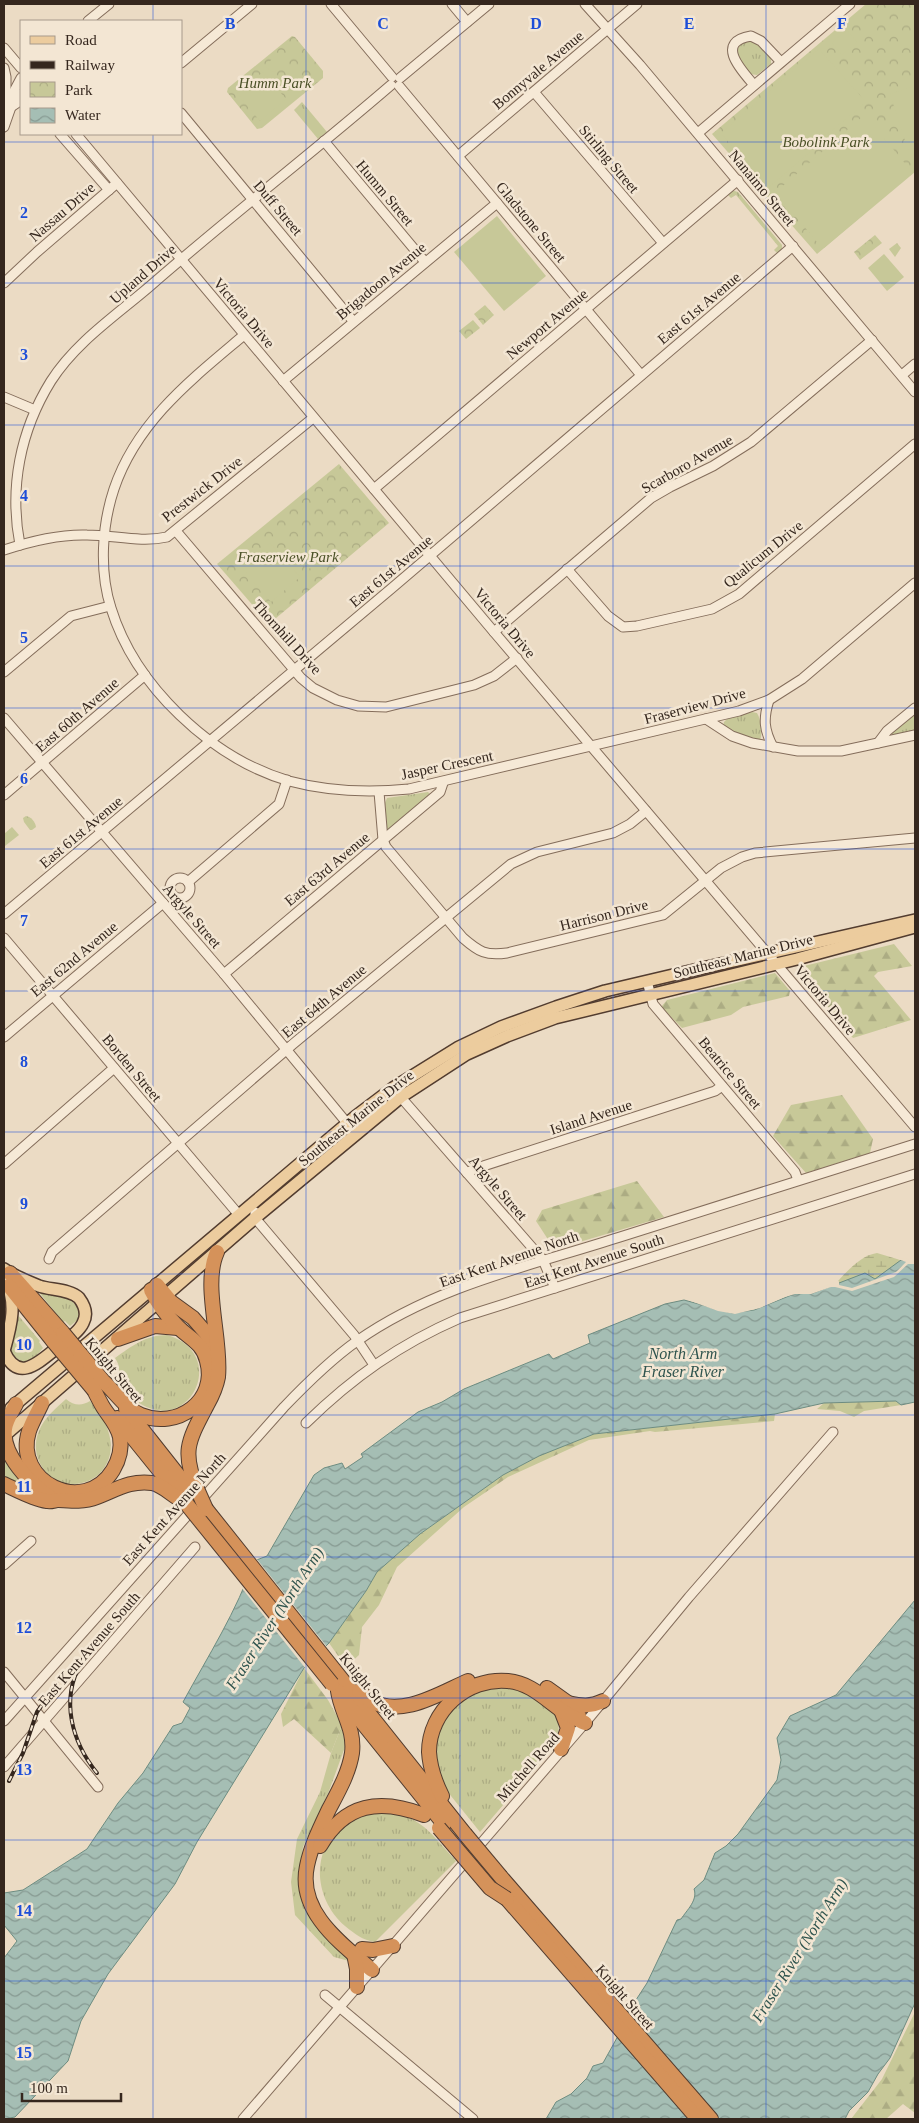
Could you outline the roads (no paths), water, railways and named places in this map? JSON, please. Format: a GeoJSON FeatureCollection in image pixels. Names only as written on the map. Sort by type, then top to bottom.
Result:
{"type":"FeatureCollection","features":[{"type":"Feature","properties":{"kind":"highway"},"geometry":{"type":"LineString","coordinates":[[16,1404],[5,1426],[4,1435],[15,1462],[27,1479],[39,1490],[57,1500],[69,1502],[95,1498],[123,1485],[136,1482],[161,1486],[178,1499],[192,1496],[188,1445],[191,1435],[216,1388],[219,1363],[216,1348],[212,1281],[212,1265],[217,1252]]}},
{"type":"Feature","properties":{"kind":"highway","name":"Knight Street"},"geometry":{"type":"LineString","coordinates":[[7,1277],[192,1496],[448,1821],[490,1888],[507,1899],[698,2119]]}},
{"type":"Feature","properties":{"kind":"highway"},"geometry":{"type":"LineString","coordinates":[[99,1386],[131,1409],[154,1419],[169,1420],[181,1416],[193,1408],[200,1400],[206,1389],[208,1379],[207,1361],[196,1341],[178,1328],[158,1293]]}},
{"type":"Feature","properties":{"kind":"highway"},"geometry":{"type":"LineString","coordinates":[[158,1293],[193,1318],[216,1348]]}},
{"type":"Feature","properties":{"kind":"highway"},"geometry":{"type":"LineString","coordinates":[[118,1338],[155,1326],[178,1328]]}},
{"type":"Feature","properties":{"kind":"highway"},"geometry":{"type":"LineString","coordinates":[[42,1403],[29,1432],[28,1453],[32,1465],[38,1476],[55,1489],[74,1493],[84,1492],[93,1489],[106,1479],[118,1462],[120,1454],[118,1430],[99,1386]]}},
{"type":"Feature","properties":{"kind":"highway"},"geometry":{"type":"LineString","coordinates":[[4,1484],[48,1502],[57,1500]]}},
{"type":"Feature","properties":{"kind":"highway","name":"Knight Street"},"geometry":{"type":"LineString","coordinates":[[192,1496],[206,1509],[339,1684],[385,1750],[448,1821],[462,1830],[609,2003],[711,2119]]}},
{"type":"Feature","properties":{"kind":"highway"},"geometry":{"type":"LineString","coordinates":[[375,1966],[324,1926],[312,1907],[306,1885],[306,1867],[315,1839],[345,1777],[352,1753],[350,1725],[339,1702],[339,1684],[356,1688],[371,1701],[398,1707],[413,1705],[427,1700],[480,1675],[513,1673],[536,1682],[585,1723]]}},
{"type":"Feature","properties":{"kind":"highway"},"geometry":{"type":"LineString","coordinates":[[357,1987],[358,1951],[331,1921],[320,1904],[313,1878],[314,1863],[320,1846],[329,1831],[345,1816],[366,1806],[396,1806],[448,1821],[443,1798],[433,1778],[429,1754],[432,1731],[440,1714],[453,1699],[468,1689],[486,1682],[508,1680],[525,1685],[565,1706],[593,1706],[603,1701]]}},
{"type":"Feature","properties":{"kind":"highway"},"geometry":{"type":"LineString","coordinates":[[561,1749],[568,1728],[565,1706]]}},
{"type":"Feature","properties":{"kind":"highway"},"geometry":{"type":"LineString","coordinates":[[385,1750],[398,1781],[424,1815]]}},
{"type":"Feature","properties":{"kind":"highway"},"geometry":{"type":"LineString","coordinates":[[358,1951],[392,1946]]}},
{"type":"Feature","properties":{"kind":"main road","name":"Southeast Marine Drive"},"geometry":{"type":"LineString","coordinates":[[4,1435],[118,1338],[158,1293],[239,1214],[348,1123],[397,1092],[459,1047],[501,1028],[605,991],[767,953],[913,926]]}},
{"type":"Feature","properties":{"kind":"main road","name":"Southeast Marine Drive"},"geometry":{"type":"LineString","coordinates":[[4,1414],[158,1293],[217,1252],[356,1134],[397,1092],[467,1054],[515,1032],[555,1018],[776,963],[913,926]]}},
{"type":"Feature","properties":{"kind":"main road"},"geometry":{"type":"LineString","coordinates":[[7,1277],[77,1296],[85,1307],[82,1326],[56,1349],[30,1368],[22,1368],[11,1364],[4,1351],[12,1321],[13,1306],[7,1277]]}},
{"type":"Feature","properties":{"kind":"street"},"geometry":{"type":"LineString","coordinates":[[89,20],[109,4]]}},
{"type":"Feature","properties":{"kind":"street"},"geometry":{"type":"LineString","coordinates":[[182,62],[252,4]]}},
{"type":"Feature","properties":{"kind":"street","name":"Gladstone Street"},"geometry":{"type":"LineString","coordinates":[[331,4],[641,376]]}},
{"type":"Feature","properties":{"kind":"street"},"geometry":{"type":"LineString","coordinates":[[452,4],[467,22]]}},
{"type":"Feature","properties":{"kind":"street","name":"Upland Drive"},"geometry":{"type":"LineString","coordinates":[[20,545],[16,518],[16,485],[20,457],[35,410],[52,380],[67,360],[88,338],[181,259],[489,4]]}},
{"type":"Feature","properties":{"kind":"street","name":"Nanaimo Street"},"geometry":{"type":"LineString","coordinates":[[585,4],[738,180],[915,392]]}},
{"type":"Feature","properties":{"kind":"street","name":"Bonnyvale Avenue"},"geometry":{"type":"LineString","coordinates":[[458,156],[637,4]]}},
{"type":"Feature","properties":{"kind":"street"},"geometry":{"type":"LineString","coordinates":[[698,133],[850,4]]}},
{"type":"Feature","properties":{"kind":"street"},"geometry":{"type":"LineString","coordinates":[[98,13],[105,20]]}},
{"type":"Feature","properties":{"kind":"street"},"geometry":{"type":"LineString","coordinates":[[754,85],[734,60],[734,47],[739,40],[751,36],[758,38],[781,62]]}},
{"type":"Feature","properties":{"kind":"street"},"geometry":{"type":"LineString","coordinates":[[4,48],[20,67]]}},
{"type":"Feature","properties":{"kind":"street"},"geometry":{"type":"LineString","coordinates":[[4,68],[6,77],[5,123]]}},
{"type":"Feature","properties":{"kind":"street"},"geometry":{"type":"LineString","coordinates":[[5,123],[18,100],[13,93],[20,80]]}},
{"type":"Feature","properties":{"kind":"street","name":"Stirling Street"},"geometry":{"type":"LineString","coordinates":[[534,92],[663,244]]}},
{"type":"Feature","properties":{"kind":"street","name":"Duff Street"},"geometry":{"type":"LineString","coordinates":[[182,114],[353,321]]}},
{"type":"Feature","properties":{"kind":"street"},"geometry":{"type":"LineString","coordinates":[[61,135],[109,190]]}},
{"type":"Feature","properties":{"kind":"street"},"geometry":{"type":"LineString","coordinates":[[69,143],[76,135]]}},
{"type":"Feature","properties":{"kind":"street","name":"Victoria Drive"},"geometry":{"type":"LineString","coordinates":[[76,135],[313,418],[915,1127]]}},
{"type":"Feature","properties":{"kind":"street","name":"Humm Street"},"geometry":{"type":"LineString","coordinates":[[324,141],[425,262]]}},
{"type":"Feature","properties":{"kind":"street","name":"Newport Avenue"},"geometry":{"type":"LineString","coordinates":[[374,489],[738,180]]}},
{"type":"Feature","properties":{"kind":"street","name":"Nassau Drive"},"geometry":{"type":"LineString","coordinates":[[4,283],[117,183]]}},
{"type":"Feature","properties":{"kind":"street","name":"Brigadoon Avenue"},"geometry":{"type":"LineString","coordinates":[[282,381],[497,203]]}},
{"type":"Feature","properties":{"kind":"street","name":"East 61st Avenue"},"geometry":{"type":"LineString","coordinates":[[4,914],[430,556],[793,246]]}},
{"type":"Feature","properties":{"kind":"street","name":"Jasper Crescent"},"geometry":{"type":"LineString","coordinates":[[244,335],[178,392],[147,426],[131,451],[114,488],[109,507],[105,536],[105,581],[110,606],[124,640],[145,675],[168,703],[210,741],[247,764],[287,780],[336,791],[379,792],[409,790],[592,746]]}},
{"type":"Feature","properties":{"kind":"street","name":"Scarboro Avenue"},"geometry":{"type":"LineString","coordinates":[[494,632],[651,498],[713,466],[751,442],[872,340]]}},
{"type":"Feature","properties":{"kind":"street"},"geometry":{"type":"LineString","coordinates":[[902,376],[915,364]]}},
{"type":"Feature","properties":{"kind":"street"},"geometry":{"type":"LineString","coordinates":[[4,397],[35,410]]}},
{"type":"Feature","properties":{"kind":"street","name":"Prestwick Drive"},"geometry":{"type":"LineString","coordinates":[[4,550],[54,537],[79,535],[157,539],[167,537],[313,418]]}},
{"type":"Feature","properties":{"kind":"street","name":"Qualicum Drive"},"geometry":{"type":"LineString","coordinates":[[567,569],[608,616],[623,627],[637,626],[712,609],[740,594],[915,444]]}},
{"type":"Feature","properties":{"kind":"street","name":"Thornhill Drive"},"geometry":{"type":"LineString","coordinates":[[176,531],[294,670],[313,688],[326,696],[358,706],[386,707],[474,685],[494,676],[517,658]]}},
{"type":"Feature","properties":{"kind":"street","name":"Fraserview Drive"},"geometry":{"type":"LineString","coordinates":[[592,746],[739,711],[768,700],[802,679],[915,583]]}},
{"type":"Feature","properties":{"kind":"street"},"geometry":{"type":"LineString","coordinates":[[4,672],[67,619],[110,606]]}},
{"type":"Feature","properties":{"kind":"street","name":"East 60th Avenue"},"geometry":{"type":"LineString","coordinates":[[4,795],[145,675]]}},
{"type":"Feature","properties":{"kind":"street"},"geometry":{"type":"LineString","coordinates":[[768,700],[764,728],[772,747]]}},
{"type":"Feature","properties":{"kind":"street"},"geometry":{"type":"LineString","coordinates":[[878,743],[887,731],[915,708]]}},
{"type":"Feature","properties":{"kind":"street","name":"Argyle Street"},"geometry":{"type":"LineString","coordinates":[[4,718],[224,974],[356,1134]]}},
{"type":"Feature","properties":{"kind":"street"},"geometry":{"type":"LineString","coordinates":[[706,719],[732,736],[752,743],[816,752],[841,751],[915,734]]}},
{"type":"Feature","properties":{"kind":"street"},"geometry":{"type":"LineString","coordinates":[[188,882],[279,804],[287,780]]}},
{"type":"Feature","properties":{"kind":"street","name":"East 63rd Avenue"},"geometry":{"type":"LineString","coordinates":[[224,974],[440,792],[443,783]]}},
{"type":"Feature","properties":{"kind":"street"},"geometry":{"type":"LineString","coordinates":[[379,792],[383,840]]}},
{"type":"Feature","properties":{"kind":"street","name":"East 64th Avenue"},"geometry":{"type":"LineString","coordinates":[[50,1259],[52,1252],[178,1143],[511,864],[525,857],[613,833],[630,824],[646,811]]}},
{"type":"Feature","properties":{"kind":"street","name":"Harrison Drive"},"geometry":{"type":"LineString","coordinates":[[383,840],[386,847],[476,950],[487,954],[502,954],[663,916],[728,863],[755,854],[915,838]]}},
{"type":"Feature","properties":{"kind":"street","name":"East 62nd Avenue"},"geometry":{"type":"LineString","coordinates":[[4,1037],[163,903]]}},
{"type":"Feature","properties":{"kind":"street","name":"Borden Street"},"geometry":{"type":"LineString","coordinates":[[4,938],[239,1214]]}},
{"type":"Feature","properties":{"kind":"street","name":"Beatrice Street"},"geometry":{"type":"LineString","coordinates":[[647,981],[653,1004],[795,1172],[798,1180]]}},
{"type":"Feature","properties":{"kind":"street"},"geometry":{"type":"LineString","coordinates":[[4,1164],[114,1068]]}},
{"type":"Feature","properties":{"kind":"street","name":"Island Avenue"},"geometry":{"type":"LineString","coordinates":[[467,1173],[474,1169],[715,1091],[722,1086]]}},
{"type":"Feature","properties":{"kind":"street","name":"Argyle Street"},"geometry":{"type":"LineString","coordinates":[[397,1092],[543,1260],[555,1288]]}},
{"type":"Feature","properties":{"kind":"street","name":"East Kent Avenue North"},"geometry":{"type":"LineString","coordinates":[[4,1721],[284,1406],[319,1372],[358,1341],[405,1312],[432,1299],[543,1260],[915,1144]]}},
{"type":"Feature","properties":{"kind":"street","name":"East Kent Avenue South"},"geometry":{"type":"LineString","coordinates":[[306,1424],[333,1397],[374,1364],[414,1340],[460,1318],[915,1174]]}},
{"type":"Feature","properties":{"kind":"street"},"geometry":{"type":"LineString","coordinates":[[254,1202],[255,1218],[358,1341],[374,1364]]}},
{"type":"Feature","properties":{"kind":"street","name":"Mitchell Road"},"geometry":{"type":"LineString","coordinates":[[243,2119],[585,1723],[689,1597],[833,1432]]}},
{"type":"Feature","properties":{"kind":"street"},"geometry":{"type":"LineString","coordinates":[[4,1564],[31,1541]]}},
{"type":"Feature","properties":{"kind":"street","name":"East Kent Avenue South"},"geometry":{"type":"LineString","coordinates":[[4,1767],[195,1548]]}},
{"type":"Feature","properties":{"kind":"street"},"geometry":{"type":"LineString","coordinates":[[4,1672],[98,1787]]}},
{"type":"Feature","properties":{"kind":"street"},"geometry":{"type":"LineString","coordinates":[[326,1995],[473,2119]]}},
{"type":"Feature","properties":{"kind":"water","name":"North Arm Fraser River"},"geometry":{"type":"Polygon","coordinates":[[[901,1260],[915,1262],[915,1402],[901,1405],[896,1401],[824,1403],[775,1414],[594,1434],[539,1456],[503,1475],[420,1534],[377,1572],[366,1591],[329,1643],[304,1668],[197,1842],[175,1884],[108,1974],[81,2021],[68,2061],[15,2117],[4,2119],[4,1958],[17,1941],[4,1925],[4,1893],[23,1890],[87,1849],[118,1803],[143,1773],[173,1726],[182,1723],[190,1708],[183,1702],[231,1615],[254,1561],[267,1556],[314,1475],[324,1468],[342,1463],[345,1469],[363,1457],[361,1454],[418,1412],[442,1402],[464,1389],[549,1354],[553,1359],[590,1343],[588,1335],[665,1304],[684,1300],[732,1313],[754,1310],[794,1294],[813,1293],[865,1273],[875,1279],[901,1260]]]}},
{"type":"Feature","properties":{"kind":"water","name":"Fraser River (North Arm)"},"geometry":{"type":"Polygon","coordinates":[[[915,1600],[915,2003],[890,2058],[868,2092],[849,2111],[845,2119],[546,2119],[556,2102],[571,2094],[587,2078],[593,2066],[603,2063],[628,2018],[627,2009],[632,2006],[647,1983],[677,1920],[681,1919],[691,1905],[695,1893],[694,1889],[704,1880],[715,1853],[726,1846],[738,1834],[777,1780],[781,1760],[777,1738],[790,1716],[836,1695],[915,1600]]]}},
{"type":"Feature","properties":{"kind":"railway"},"geometry":{"type":"LineString","coordinates":[[97,1773],[88,1761],[75,1734],[70,1706],[71,1691],[75,1677],[83,1659],[100,1634]]}},
{"type":"Feature","properties":{"kind":"railway"},"geometry":{"type":"LineString","coordinates":[[9,1781],[23,1753],[37,1712],[57,1684]]}},
{"type":"Feature","properties":{"kind":"park label","name":"Humm Park"},"geometry":{"type":"Point","coordinates":[275,83]}},
{"type":"Feature","properties":{"kind":"park label","name":"Bobolink Park"},"geometry":{"type":"Point","coordinates":[826,142]}},
{"type":"Feature","properties":{"kind":"park label","name":"Fraserview Park"},"geometry":{"type":"Point","coordinates":[288,557]}}]}
